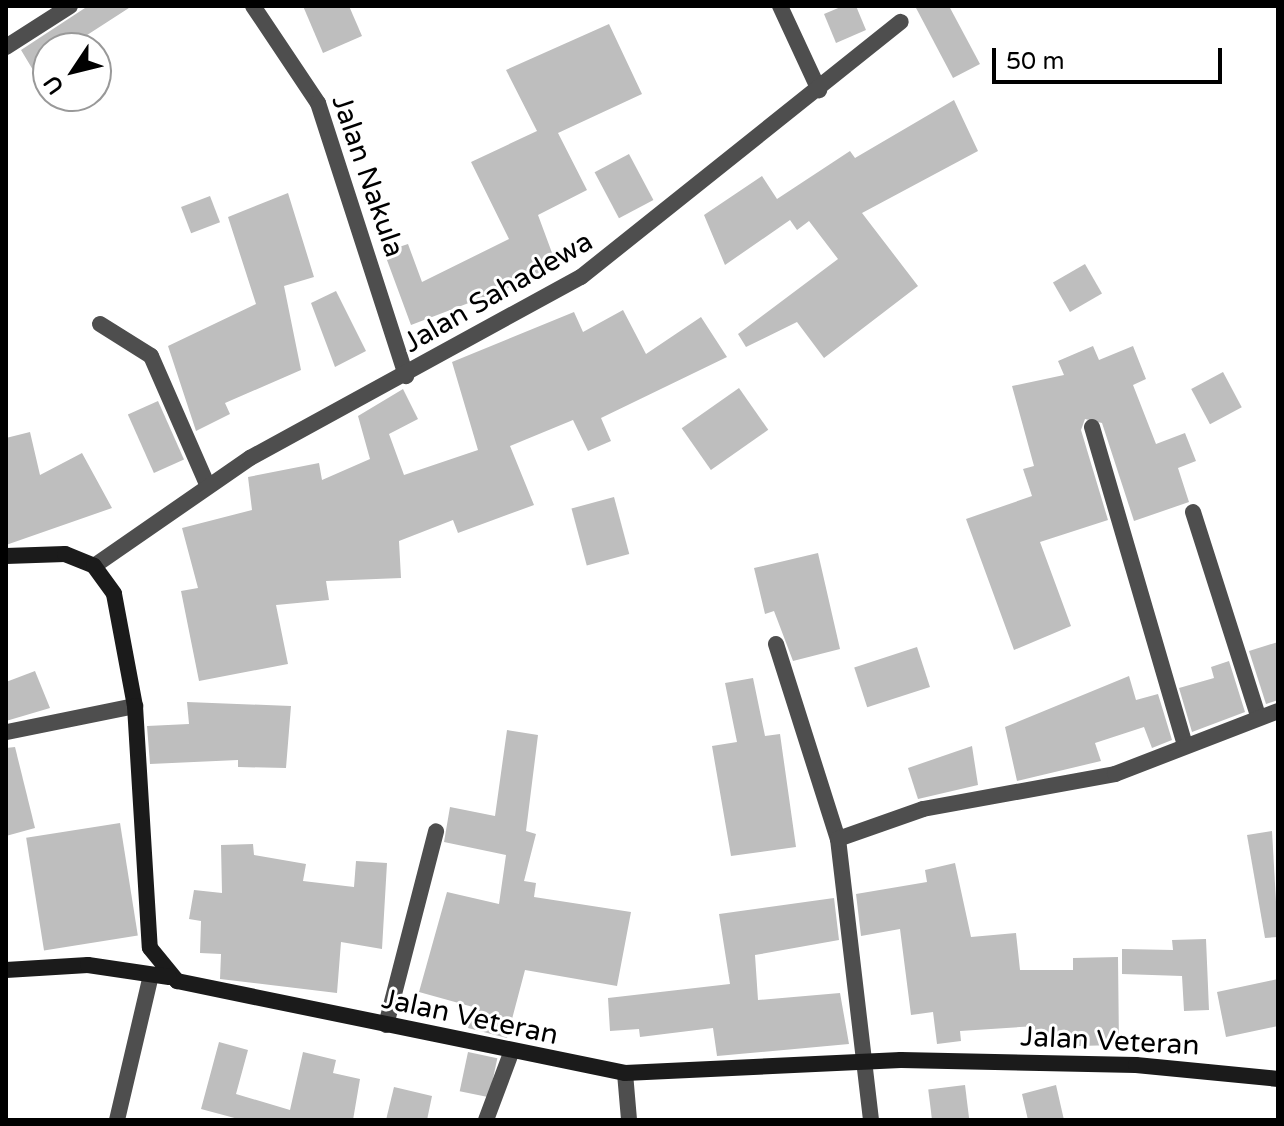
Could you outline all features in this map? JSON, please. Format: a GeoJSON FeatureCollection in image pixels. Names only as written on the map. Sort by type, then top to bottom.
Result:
{"type":"FeatureCollection","features":[{"type":"Feature","properties":{"kind":"street"},"geometry":{"type":"LineString","coordinates":[[6,47],[70,6]]}},
{"type":"Feature","properties":{"kind":"street","name":"Jalan Nakula"},"geometry":{"type":"LineString","coordinates":[[253,6],[318,103],[406,376]]}},
{"type":"Feature","properties":{"kind":"street"},"geometry":{"type":"LineString","coordinates":[[780,6],[819,90]]}},
{"type":"Feature","properties":{"kind":"street","name":"Jalan Sahadewa"},"geometry":{"type":"LineString","coordinates":[[94,566],[207,484],[581,277],[901,22]]}},
{"type":"Feature","properties":{"kind":"street"},"geometry":{"type":"LineString","coordinates":[[100,324],[151,356],[207,484]]}},
{"type":"Feature","properties":{"kind":"street"},"geometry":{"type":"LineString","coordinates":[[1092,427],[1185,746]]}},
{"type":"Feature","properties":{"kind":"street"},"geometry":{"type":"LineString","coordinates":[[1193,512],[1258,716]]}},
{"type":"Feature","properties":{"kind":"street"},"geometry":{"type":"LineString","coordinates":[[6,556],[65,554],[94,566],[114,594],[135,706],[147,925],[169,977]]}},
{"type":"Feature","properties":{"kind":"street"},"geometry":{"type":"LineString","coordinates":[[776,644],[838,839],[861,1063],[871,1120]]}},
{"type":"Feature","properties":{"kind":"street"},"geometry":{"type":"LineString","coordinates":[[7,732],[135,706]]}},
{"type":"Feature","properties":{"kind":"street"},"geometry":{"type":"LineString","coordinates":[[838,839],[923,809],[1115,774],[1258,716],[1278,711]]}},
{"type":"Feature","properties":{"kind":"street"},"geometry":{"type":"LineString","coordinates":[[386,1025],[436,831]]}},
{"type":"Feature","properties":{"kind":"street","name":"Jalan Veteran"},"geometry":{"type":"LineString","coordinates":[[6,970],[88,965],[169,977],[511,1053],[625,1073],[861,1063],[1136,1065],[1278,1079]]}},
{"type":"Feature","properties":{"kind":"street"},"geometry":{"type":"LineString","coordinates":[[117,1120],[151,975]]}},
{"type":"Feature","properties":{"kind":"street"},"geometry":{"type":"LineString","coordinates":[[486,1120],[511,1053]]}},
{"type":"Feature","properties":{"kind":"street"},"geometry":{"type":"LineString","coordinates":[[625,1073],[629,1120]]}},
{"type":"Feature","properties":{"kind":"building"},"geometry":{"type":"Polygon","coordinates":[[[88,6],[132,6],[92,32],[48,32],[88,6]]]}},
{"type":"Feature","properties":{"kind":"building"},"geometry":{"type":"Polygon","coordinates":[[[303,6],[349,6],[362,36],[323,53],[303,6]]]}},
{"type":"Feature","properties":{"kind":"building"},"geometry":{"type":"Polygon","coordinates":[[[843,6],[856,6],[866,30],[836,43],[824,14],[843,6]]]}},
{"type":"Feature","properties":{"kind":"building"},"geometry":{"type":"Polygon","coordinates":[[[915,6],[949,6],[980,64],[953,78],[915,6]]]}},
{"type":"Feature","properties":{"kind":"building"},"geometry":{"type":"Polygon","coordinates":[[[609,24],[642,94],[558,133],[587,190],[538,215],[558,269],[411,325],[384,252],[408,244],[422,282],[509,239],[471,162],[537,131],[506,70],[609,24]]]}},
{"type":"Feature","properties":{"kind":"building"},"geometry":{"type":"Polygon","coordinates":[[[32,43],[32,68],[21,50],[32,43]]]}},
{"type":"Feature","properties":{"kind":"building"},"geometry":{"type":"Polygon","coordinates":[[[954,100],[978,151],[862,213],[918,286],[824,358],[797,322],[746,347],[738,334],[838,259],[809,221],[797,230],[790,220],[725,265],[704,215],[762,176],[777,199],[850,151],[855,158],[954,100]]]}},
{"type":"Feature","properties":{"kind":"building"},"geometry":{"type":"Polygon","coordinates":[[[629,154],[653,200],[619,218],[595,172],[629,154]]]}},
{"type":"Feature","properties":{"kind":"building"},"geometry":{"type":"Polygon","coordinates":[[[288,193],[314,277],[284,286],[301,370],[225,403],[230,414],[196,431],[168,346],[256,304],[228,217],[288,193]]]}},
{"type":"Feature","properties":{"kind":"building"},"geometry":{"type":"Polygon","coordinates":[[[210,196],[220,222],[191,233],[181,207],[210,196]]]}},
{"type":"Feature","properties":{"kind":"building"},"geometry":{"type":"Polygon","coordinates":[[[1085,264],[1102,293],[1070,312],[1053,283],[1085,264]]]}},
{"type":"Feature","properties":{"kind":"building"},"geometry":{"type":"Polygon","coordinates":[[[336,291],[366,351],[335,367],[311,303],[336,291]]]}},
{"type":"Feature","properties":{"kind":"building"},"geometry":{"type":"Polygon","coordinates":[[[623,310],[646,354],[701,317],[727,357],[601,418],[611,441],[588,451],[573,420],[510,446],[534,505],[458,533],[453,520],[399,541],[401,578],[326,581],[329,600],[276,605],[288,664],[199,681],[181,591],[198,588],[182,528],[252,510],[248,477],[319,463],[322,480],[370,459],[358,416],[403,389],[418,419],[389,434],[404,475],[478,450],[452,362],[574,312],[583,332],[623,310]]]}},
{"type":"Feature","properties":{"kind":"building"},"geometry":{"type":"Polygon","coordinates":[[[1093,346],[1099,360],[1133,346],[1146,379],[1133,385],[1156,444],[1185,433],[1196,461],[1178,468],[1189,502],[1134,521],[1102,423],[1085,419],[1081,430],[1108,520],[1040,542],[1071,626],[1014,650],[966,519],[1032,496],[1023,469],[1034,466],[1012,386],[1064,375],[1058,361],[1093,346]]]}},
{"type":"Feature","properties":{"kind":"building"},"geometry":{"type":"Polygon","coordinates":[[[1223,372],[1242,407],[1210,424],[1191,389],[1223,372]]]}},
{"type":"Feature","properties":{"kind":"building"},"geometry":{"type":"Polygon","coordinates":[[[739,388],[768,430],[711,470],[682,428],[739,388]]]}},
{"type":"Feature","properties":{"kind":"building"},"geometry":{"type":"Polygon","coordinates":[[[158,401],[184,459],[154,473],[128,414],[158,401]]]}},
{"type":"Feature","properties":{"kind":"building"},"geometry":{"type":"Polygon","coordinates":[[[30,432],[40,475],[82,453],[112,508],[6,545],[6,438],[30,432]]]}},
{"type":"Feature","properties":{"kind":"building"},"geometry":{"type":"Polygon","coordinates":[[[614,497],[629,554],[587,565],[571,508],[614,497]]]}},
{"type":"Feature","properties":{"kind":"building"},"geometry":{"type":"Polygon","coordinates":[[[818,553],[840,649],[793,661],[774,611],[765,614],[754,568],[818,553]]]}},
{"type":"Feature","properties":{"kind":"building"},"geometry":{"type":"Polygon","coordinates":[[[1278,642],[1278,700],[1266,704],[1249,651],[1278,642]]]}},
{"type":"Feature","properties":{"kind":"building"},"geometry":{"type":"Polygon","coordinates":[[[917,647],[930,687],[867,707],[854,667],[917,647]]]}},
{"type":"Feature","properties":{"kind":"building"},"geometry":{"type":"Polygon","coordinates":[[[1229,661],[1245,712],[1192,732],[1179,688],[1214,678],[1211,667],[1229,661]]]}},
{"type":"Feature","properties":{"kind":"building"},"geometry":{"type":"Polygon","coordinates":[[[35,671],[50,708],[6,721],[6,682],[35,671]]]}},
{"type":"Feature","properties":{"kind":"building"},"geometry":{"type":"Polygon","coordinates":[[[1129,676],[1136,700],[1158,694],[1172,740],[1152,748],[1144,727],[1095,743],[1101,761],[1017,781],[1005,727],[1129,676]]]}},
{"type":"Feature","properties":{"kind":"building"},"geometry":{"type":"Polygon","coordinates":[[[753,678],[765,736],[780,734],[796,847],[731,856],[712,746],[737,742],[725,683],[753,678]]]}},
{"type":"Feature","properties":{"kind":"building"},"geometry":{"type":"Polygon","coordinates":[[[187,702],[291,706],[286,768],[238,767],[238,760],[150,764],[147,726],[189,724],[187,702]]]}},
{"type":"Feature","properties":{"kind":"building"},"geometry":{"type":"Polygon","coordinates":[[[507,730],[538,735],[526,831],[536,834],[524,881],[536,883],[534,897],[631,912],[617,986],[525,970],[507,1038],[468,1028],[473,1007],[419,992],[447,892],[499,904],[506,855],[444,842],[450,807],[495,816],[507,730]]]}},
{"type":"Feature","properties":{"kind":"building"},"geometry":{"type":"Polygon","coordinates":[[[972,746],[978,785],[918,799],[908,768],[972,746]]]}},
{"type":"Feature","properties":{"kind":"building"},"geometry":{"type":"Polygon","coordinates":[[[15,747],[35,828],[6,836],[6,748],[15,747]]]}},
{"type":"Feature","properties":{"kind":"building"},"geometry":{"type":"Polygon","coordinates":[[[120,823],[138,936],[44,950],[26,838],[120,823]]]}},
{"type":"Feature","properties":{"kind":"building"},"geometry":{"type":"Polygon","coordinates":[[[1272,831],[1278,937],[1265,938],[1247,835],[1272,831]]]}},
{"type":"Feature","properties":{"kind":"building"},"geometry":{"type":"Polygon","coordinates":[[[253,844],[254,855],[306,864],[303,881],[354,887],[356,861],[387,863],[382,949],[341,942],[337,993],[220,979],[221,954],[200,953],[201,921],[189,919],[194,890],[222,893],[221,845],[253,844]]]}},
{"type":"Feature","properties":{"kind":"building"},"geometry":{"type":"Polygon","coordinates":[[[955,863],[971,937],[1016,933],[1020,970],[1073,970],[1073,958],[1118,957],[1119,1045],[1036,1047],[1035,1026],[960,1031],[961,1041],[937,1044],[933,1012],[911,1015],[900,929],[861,936],[856,894],[927,882],[925,870],[955,863]]]}},
{"type":"Feature","properties":{"kind":"building"},"geometry":{"type":"Polygon","coordinates":[[[834,898],[839,940],[755,955],[758,1000],[840,993],[849,1044],[717,1056],[713,1028],[640,1037],[639,1029],[610,1031],[608,998],[730,984],[719,914],[834,898]]]}},
{"type":"Feature","properties":{"kind":"building"},"geometry":{"type":"Polygon","coordinates":[[[1206,939],[1209,1010],[1184,1011],[1182,976],[1122,974],[1122,949],[1173,950],[1172,940],[1206,939]]]}},
{"type":"Feature","properties":{"kind":"building"},"geometry":{"type":"Polygon","coordinates":[[[1278,979],[1278,1026],[1226,1037],[1217,992],[1278,979]]]}},
{"type":"Feature","properties":{"kind":"building"},"geometry":{"type":"Polygon","coordinates":[[[219,1042],[248,1050],[236,1094],[290,1110],[303,1052],[336,1060],[333,1073],[360,1079],[353,1120],[242,1120],[201,1109],[219,1042]]]}},
{"type":"Feature","properties":{"kind":"building"},"geometry":{"type":"Polygon","coordinates":[[[468,1052],[497,1058],[489,1097],[460,1091],[468,1052]]]}},
{"type":"Feature","properties":{"kind":"building"},"geometry":{"type":"Polygon","coordinates":[[[965,1085],[969,1120],[932,1120],[928,1090],[965,1085]]]}},
{"type":"Feature","properties":{"kind":"building"},"geometry":{"type":"Polygon","coordinates":[[[1056,1085],[1064,1120],[1028,1120],[1022,1094],[1056,1085]]]}},
{"type":"Feature","properties":{"kind":"building"},"geometry":{"type":"Polygon","coordinates":[[[394,1087],[432,1096],[427,1120],[386,1120],[394,1087]]]}}]}
